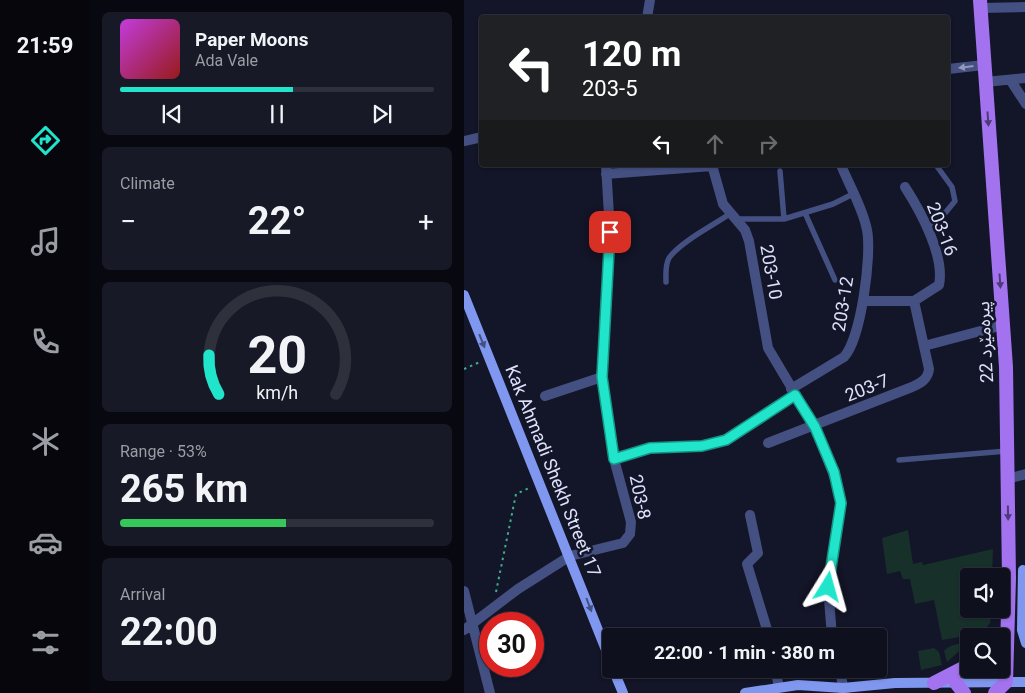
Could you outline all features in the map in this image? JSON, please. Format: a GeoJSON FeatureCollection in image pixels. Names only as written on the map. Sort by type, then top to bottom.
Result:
{"type":"FeatureCollection","features":[{"type":"Feature","properties":{"kind":"main road","name":"22 پیرەمێرد"},"geometry":{"type":"LineString","coordinates":[[981,4],[1006,367],[1009,568]]}},
{"type":"Feature","properties":{"kind":"main road","name":"Kak Ahmadi Shekh Street 17"},"geometry":{"type":"LineString","coordinates":[[464,295],[602,639]]}},
{"type":"Feature","properties":{"kind":"main road"},"geometry":{"type":"LineString","coordinates":[[1010,577],[1024,569]]}},
{"type":"Feature","properties":{"kind":"main road"},"geometry":{"type":"LineString","coordinates":[[1024,569],[1022,630],[1025,643]]}},
{"type":"Feature","properties":{"kind":"main road","name":"22 پیرەمێرد"},"geometry":{"type":"LineString","coordinates":[[1006,688],[1008,618]]}},
{"type":"Feature","properties":{"kind":"main road"},"geometry":{"type":"LineString","coordinates":[[934,683],[960,670]]}},
{"type":"Feature","properties":{"kind":"main road"},"geometry":{"type":"LineString","coordinates":[[617,678],[623,693]]}},
{"type":"Feature","properties":{"kind":"main road"},"geometry":{"type":"LineString","coordinates":[[995,693],[1025,682]]}},
{"type":"Feature","properties":{"kind":"main road"},"geometry":{"type":"LineString","coordinates":[[745,693],[798,685],[844,691],[894,683],[934,683],[960,688],[1006,688]]}},
{"type":"Feature","properties":{"kind":"street"},"geometry":{"type":"LineString","coordinates":[[648,15],[650,0]]}},
{"type":"Feature","properties":{"kind":"street"},"geometry":{"type":"LineString","coordinates":[[981,4],[1025,7]]}},
{"type":"Feature","properties":{"kind":"street"},"geometry":{"type":"LineString","coordinates":[[950,69],[984,65]]}},
{"type":"Feature","properties":{"kind":"street"},"geometry":{"type":"LineString","coordinates":[[985,82],[1025,78]]}},
{"type":"Feature","properties":{"kind":"street"},"geometry":{"type":"LineString","coordinates":[[1012,80],[1025,104]]}},
{"type":"Feature","properties":{"kind":"street"},"geometry":{"type":"LineString","coordinates":[[464,141],[479,138]]}},
{"type":"Feature","properties":{"kind":"street"},"geometry":{"type":"LineString","coordinates":[[606,169],[677,167]]}},
{"type":"Feature","properties":{"kind":"street","name":"203-10"},"geometry":{"type":"LineString","coordinates":[[712,167],[723,204],[745,230],[751,249],[768,348],[815,427],[834,472],[841,503],[828,587],[831,628]]}},
{"type":"Feature","properties":{"kind":"street","name":"203-12"},"geometry":{"type":"LineString","coordinates":[[614,459],[650,448],[702,446],[726,440],[844,358],[850,351],[863,301],[867,230],[842,167]]}},
{"type":"Feature","properties":{"kind":"street","name":"203-8"},"geometry":{"type":"LineString","coordinates":[[570,556],[623,543],[630,534],[631,522],[624,490],[614,459],[602,377],[610,232],[606,169]]}},
{"type":"Feature","properties":{"kind":"street","name":"203-16"},"geometry":{"type":"LineString","coordinates":[[905,187],[927,227],[941,273],[939,285],[914,302]]}},
{"type":"Feature","properties":{"kind":"street"},"geometry":{"type":"LineString","coordinates":[[863,301],[914,302],[924,346],[1003,325]]}},
{"type":"Feature","properties":{"kind":"street","name":"203-7"},"geometry":{"type":"LineString","coordinates":[[768,443],[815,427],[912,387],[928,375],[929,369],[924,346]]}},
{"type":"Feature","properties":{"kind":"street"},"geometry":{"type":"LineString","coordinates":[[545,396],[602,377]]}},
{"type":"Feature","properties":{"kind":"street"},"geometry":{"type":"LineString","coordinates":[[1007,479],[1025,474]]}},
{"type":"Feature","properties":{"kind":"street"},"geometry":{"type":"LineString","coordinates":[[750,515],[758,553],[747,564],[767,628]]}},
{"type":"Feature","properties":{"kind":"street"},"geometry":{"type":"LineString","coordinates":[[468,626],[492,607],[570,556]]}},
{"type":"Feature","properties":{"kind":"street"},"geometry":{"type":"LineString","coordinates":[[464,591],[468,626],[490,693]]}},
{"type":"Feature","properties":{"kind":"street"},"geometry":{"type":"LineString","coordinates":[[777,678],[779,687]]}},
{"type":"Feature","properties":{"kind":"street"},"geometry":{"type":"LineString","coordinates":[[842,678],[844,691]]}},
{"type":"Feature","properties":{"kind":"lane"},"geometry":{"type":"LineString","coordinates":[[927,227],[953,206],[955,201],[952,188],[937,167]]}},
{"type":"Feature","properties":{"kind":"lane"},"geometry":{"type":"LineString","coordinates":[[780,171],[784,219]]}},
{"type":"Feature","properties":{"kind":"lane"},"geometry":{"type":"LineString","coordinates":[[666,282],[666,267],[670,258],[684,245],[733,216],[784,219],[833,204],[853,194]]}},
{"type":"Feature","properties":{"kind":"lane"},"geometry":{"type":"LineString","coordinates":[[805,212],[835,280]]}},
{"type":"Feature","properties":{"kind":"lane"},"geometry":{"type":"LineString","coordinates":[[899,460],[1007,451]]}},
{"type":"Feature","properties":{"kind":"path"},"geometry":{"type":"LineString","coordinates":[[464,369],[490,358]]}},
{"type":"Feature","properties":{"kind":"path"},"geometry":{"type":"LineString","coordinates":[[492,607],[516,494],[540,483]]}},
{"type":"Feature","properties":{"kind":"green space"},"geometry":{"type":"Polygon","coordinates":[[[908,530],[913,564],[922,562],[923,565],[993,549],[992,568],[960,568],[960,618],[991,618],[986,628],[960,628],[960,637],[942,640],[934,600],[915,604],[910,579],[903,579],[900,571],[887,574],[882,538],[908,530]]]}},
{"type":"Feature","properties":{"kind":"green space"},"geometry":{"type":"Polygon","coordinates":[[[960,644],[960,650],[947,662],[944,651],[960,644]]]}},
{"type":"Feature","properties":{"kind":"green space"},"geometry":{"type":"Polygon","coordinates":[[[934,648],[939,652],[942,665],[921,670],[918,651],[934,648]]]}},
{"type":"Feature","properties":{"kind":"route"},"geometry":{"type":"LineString","coordinates":[[610,232],[602,377],[614,459],[650,448],[702,446],[726,440],[795,395],[815,427],[834,472],[841,503],[828,587]]}}]}
